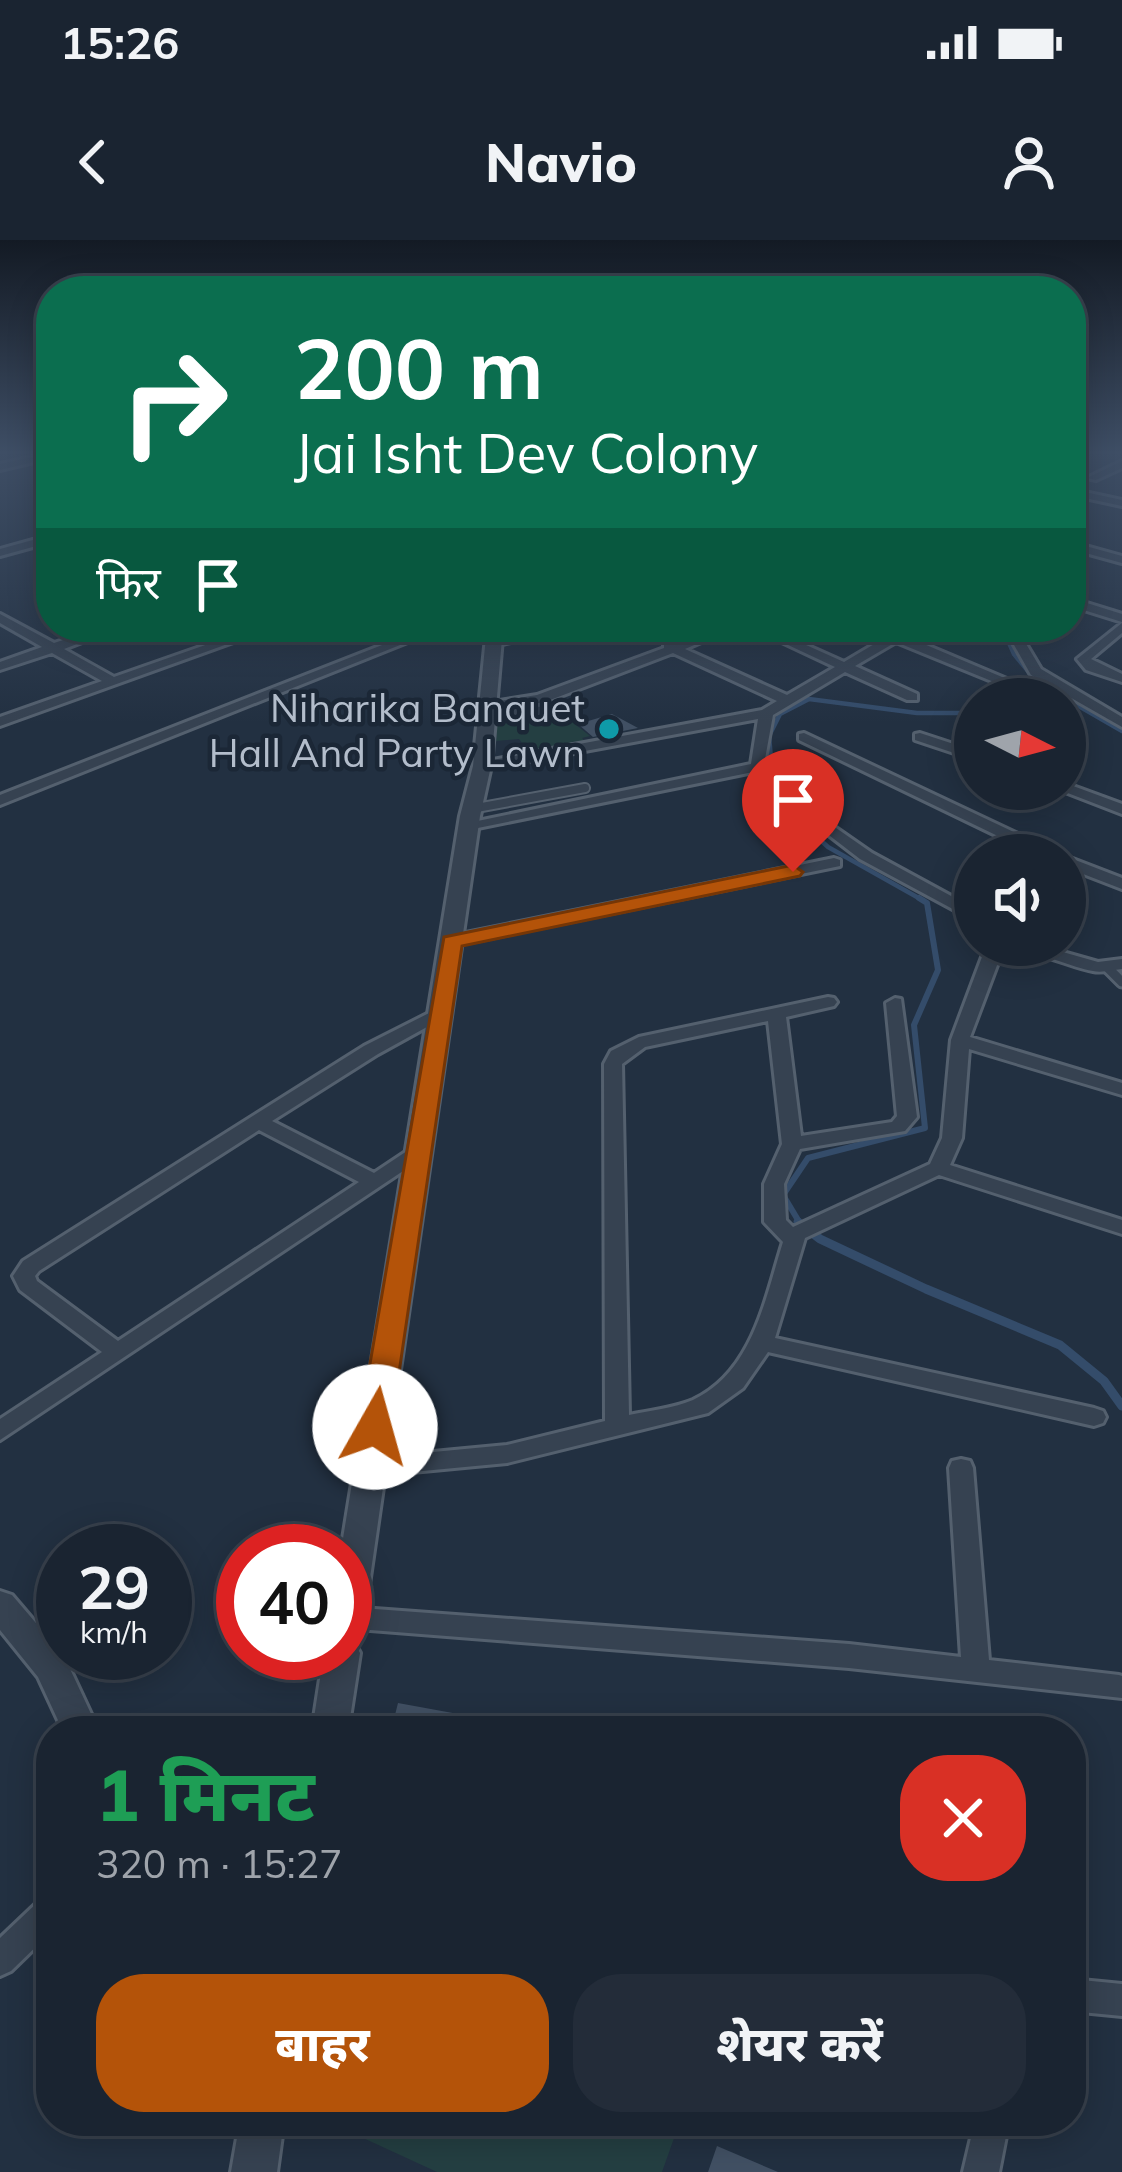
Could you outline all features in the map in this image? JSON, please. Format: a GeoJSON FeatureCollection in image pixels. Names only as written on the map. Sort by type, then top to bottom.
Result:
{"type":"FeatureCollection","features":[{"type":"Feature","properties":{"kind":"street"},"geometry":{"type":"LineString","coordinates":[[0,553],[33,543]]}},
{"type":"Feature","properties":{"kind":"street"},"geometry":{"type":"LineString","coordinates":[[1086,549],[1122,560]]}},
{"type":"Feature","properties":{"kind":"street"},"geometry":{"type":"LineString","coordinates":[[1086,608],[1122,622],[1084,659],[1091,667],[1122,678]]}},
{"type":"Feature","properties":{"kind":"street"},"geometry":{"type":"LineString","coordinates":[[3,623],[36,641]]}},
{"type":"Feature","properties":{"kind":"street"},"geometry":{"type":"LineString","coordinates":[[39,642],[113,682]]}},
{"type":"Feature","properties":{"kind":"street"},"geometry":{"type":"LineString","coordinates":[[0,666],[69,642]]}},
{"type":"Feature","properties":{"kind":"street"},"geometry":{"type":"LineString","coordinates":[[0,722],[226,642]]}},
{"type":"Feature","properties":{"kind":"street"},"geometry":{"type":"LineString","coordinates":[[0,800],[402,642]]}},
{"type":"Feature","properties":{"kind":"street"},"geometry":{"type":"LineString","coordinates":[[362,1524],[414,1155],[469,819],[482,766],[494,642]]}},
{"type":"Feature","properties":{"kind":"street"},"geometry":{"type":"LineString","coordinates":[[487,711],[540,698],[682,642]]}},
{"type":"Feature","properties":{"kind":"street"},"geometry":{"type":"LineString","coordinates":[[788,642],[913,698]]}},
{"type":"Feature","properties":{"kind":"street"},"geometry":{"type":"LineString","coordinates":[[482,766],[766,713],[888,642]]}},
{"type":"Feature","properties":{"kind":"street"},"geometry":{"type":"LineString","coordinates":[[908,642],[996,678]]}},
{"type":"Feature","properties":{"kind":"street"},"geometry":{"type":"LineString","coordinates":[[1019,642],[1036,672],[1122,723]]}},
{"type":"Feature","properties":{"kind":"street"},"geometry":{"type":"LineString","coordinates":[[669,646],[788,701]]}},
{"type":"Feature","properties":{"kind":"street"},"geometry":{"type":"LineString","coordinates":[[469,819],[758,767],[766,713]]}},
{"type":"Feature","properties":{"kind":"street"},"geometry":{"type":"LineString","coordinates":[[804,736],[1007,834]]}},
{"type":"Feature","properties":{"kind":"street"},"geometry":{"type":"LineString","coordinates":[[920,737],[954,749]]}},
{"type":"Feature","properties":{"kind":"street"},"geometry":{"type":"LineString","coordinates":[[1086,795],[1122,809]]}},
{"type":"Feature","properties":{"kind":"street"},"geometry":{"type":"LineString","coordinates":[[826,826],[866,856],[954,904]]}},
{"type":"Feature","properties":{"kind":"street"},"geometry":{"type":"LineString","coordinates":[[452,941],[834,863]]}},
{"type":"Feature","properties":{"kind":"street"},"geometry":{"type":"LineString","coordinates":[[1086,869],[1122,884]]}},
{"type":"Feature","properties":{"kind":"street"},"geometry":{"type":"LineString","coordinates":[[1086,963],[1117,971]]}},
{"type":"Feature","properties":{"kind":"street"},"geometry":{"type":"LineString","coordinates":[[370,1467],[507,1454],[700,1407],[735,1382],[762,1343],[801,1232],[938,1168],[952,1138],[960,1040],[989,966]]}},
{"type":"Feature","properties":{"kind":"street"},"geometry":{"type":"LineString","coordinates":[[616,1427],[613,1064],[618,1055],[639,1043],[828,1002]]}},
{"type":"Feature","properties":{"kind":"street"},"geometry":{"type":"LineString","coordinates":[[792,1144],[898,1127],[908,1117],[895,1003]]}},
{"type":"Feature","properties":{"kind":"street"},"geometry":{"type":"LineString","coordinates":[[116,1351],[28,1285],[24,1276],[31,1266],[256,1121],[439,1013]]}},
{"type":"Feature","properties":{"kind":"street"},"geometry":{"type":"LineString","coordinates":[[776,1013],[792,1144],[774,1184],[775,1222],[801,1232]]}},
{"type":"Feature","properties":{"kind":"street"},"geometry":{"type":"LineString","coordinates":[[960,1040],[1122,1089]]}},
{"type":"Feature","properties":{"kind":"street"},"geometry":{"type":"LineString","coordinates":[[256,1121],[374,1181]]}},
{"type":"Feature","properties":{"kind":"street"},"geometry":{"type":"LineString","coordinates":[[0,1431],[414,1155]]}},
{"type":"Feature","properties":{"kind":"street"},"geometry":{"type":"LineString","coordinates":[[938,1168],[1122,1227]]}},
{"type":"Feature","properties":{"kind":"street"},"geometry":{"type":"LineString","coordinates":[[762,1343],[1094,1417]]}},
{"type":"Feature","properties":{"kind":"street"},"geometry":{"type":"LineString","coordinates":[[961,1468],[976,1671]]}},
{"type":"Feature","properties":{"kind":"street"},"geometry":{"type":"LineString","coordinates":[[4,1621],[51,1666],[74,1716]]}},
{"type":"Feature","properties":{"kind":"street"},"geometry":{"type":"LineString","coordinates":[[372,1636],[849,1656],[1119,1688]]}},
{"type":"Feature","properties":{"kind":"street"},"geometry":{"type":"LineString","coordinates":[[332,1716],[338,1680]]}},
{"type":"Feature","properties":{"kind":"street"},"geometry":{"type":"LineString","coordinates":[[0,1960],[36,1925]]}},
{"type":"Feature","properties":{"kind":"street"},"geometry":{"type":"LineString","coordinates":[[1086,1996],[1122,2000]]}},
{"type":"Feature","properties":{"kind":"street"},"geometry":{"type":"LineString","coordinates":[[254,2172],[260,2136]]}},
{"type":"Feature","properties":{"kind":"street"},"geometry":{"type":"LineString","coordinates":[[981,2172],[989,2136]]}},
{"type":"Feature","properties":{"kind":"lane"},"geometry":{"type":"LineString","coordinates":[[487,711],[550,710]]}},
{"type":"Feature","properties":{"kind":"lane"},"geometry":{"type":"LineString","coordinates":[[469,819],[585,788]]}},
{"type":"Feature","properties":{"kind":"green space"},"geometry":{"type":"Polygon","coordinates":[[[561,713],[590,736],[582,738],[587,743],[529,753],[519,739],[496,741],[498,717],[561,713]]]}},
{"type":"Feature","properties":{"kind":"green space"},"geometry":{"type":"Polygon","coordinates":[[[359,2136],[675,2136],[662,2172],[437,2172],[359,2136]]]}},
{"type":"Feature","properties":{"kind":"building","name":"Niharika Banquet Hall And Party Lawn"},"geometry":{"type":"Polygon","coordinates":[[[612,714],[638,728],[593,737],[578,724],[612,714]]]}},
{"type":"Feature","properties":{"kind":"building"},"geometry":{"type":"Polygon","coordinates":[[[398,1703],[469,1716],[395,1716],[398,1703]]]}},
{"type":"Feature","properties":{"kind":"building"},"geometry":{"type":"Polygon","coordinates":[[[717,2146],[778,2172],[708,2172],[717,2146]]]}},
{"type":"Feature","properties":{"kind":"waterway"},"geometry":{"type":"LineString","coordinates":[[1009,642],[1034,678]]}},
{"type":"Feature","properties":{"kind":"waterway"},"geometry":{"type":"LineString","coordinates":[[922,900],[828,847],[794,816],[774,792],[769,736],[780,714],[809,699],[954,713]]}},
{"type":"Feature","properties":{"kind":"waterway"},"geometry":{"type":"LineString","coordinates":[[1086,710],[1122,731]]}},
{"type":"Feature","properties":{"kind":"waterway"},"geometry":{"type":"LineString","coordinates":[[800,1224],[783,1195],[808,1158],[925,1128],[914,1025],[938,970],[927,903],[922,900]]}},
{"type":"Feature","properties":{"kind":"waterway"},"geometry":{"type":"LineString","coordinates":[[800,1224],[820,1239],[926,1289],[1060,1345],[1104,1381],[1122,1406]]}},
{"type":"Feature","properties":{"kind":"place","name":"Niharika Banquet Hall And Party Lawn"},"geometry":{"type":"Point","coordinates":[609,729]}},
{"type":"Feature","properties":{"kind":"route"},"geometry":{"type":"LineString","coordinates":[[375,1427],[414,1155],[452,941],[793,872]]}}]}
